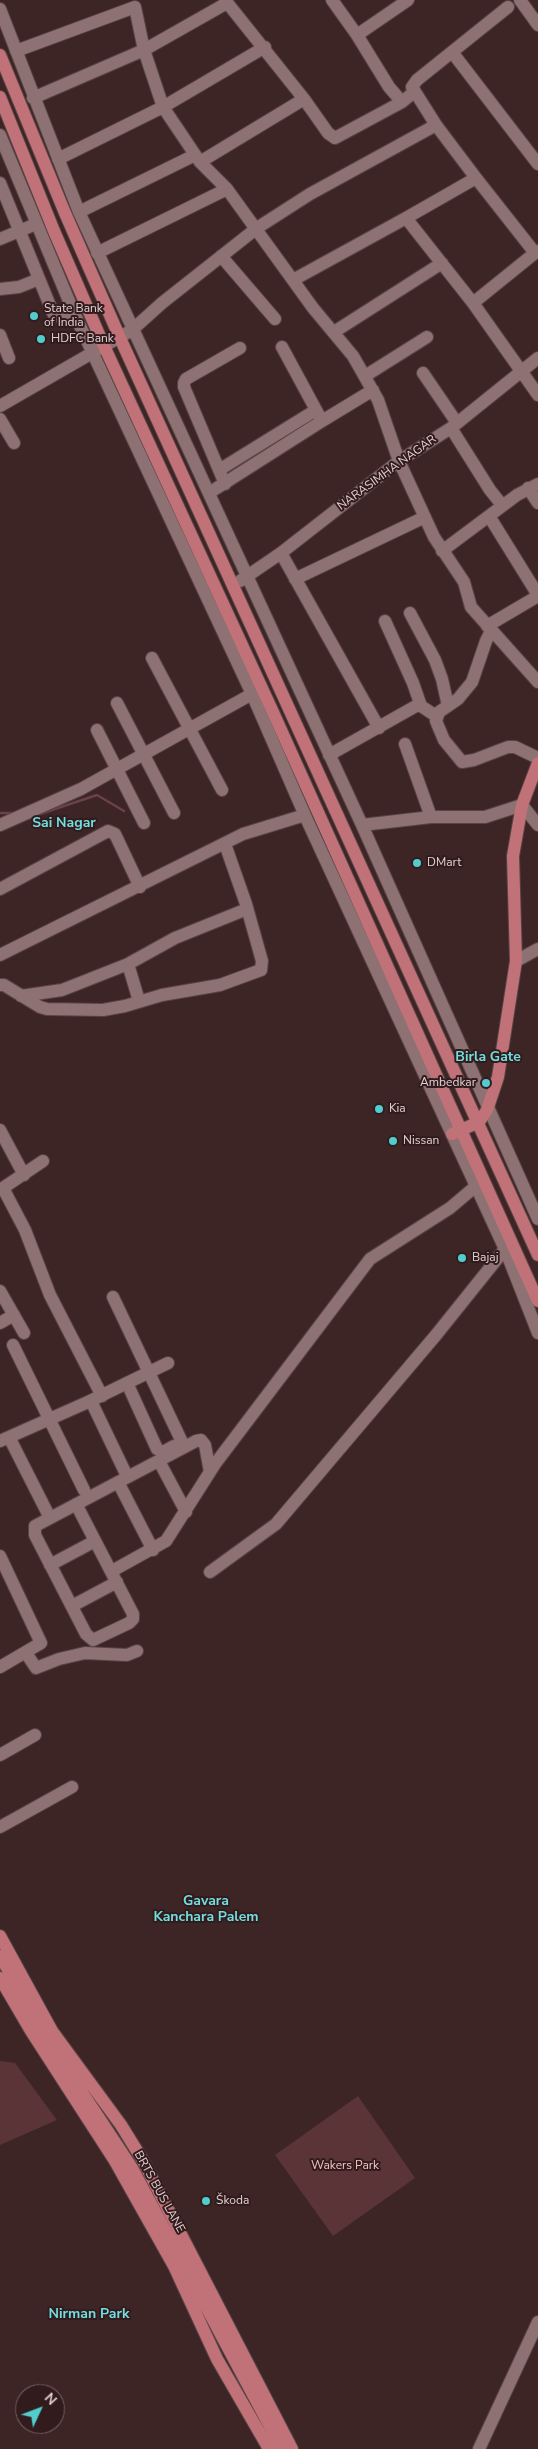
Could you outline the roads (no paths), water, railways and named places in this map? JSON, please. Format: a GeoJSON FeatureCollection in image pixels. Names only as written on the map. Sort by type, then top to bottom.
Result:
{"type":"FeatureCollection","features":[{"type":"Feature","properties":{"kind":"main road"},"geometry":{"type":"LineString","coordinates":[[0,55],[64,213],[120,338],[538,1255]]}},
{"type":"Feature","properties":{"kind":"main road"},"geometry":{"type":"LineString","coordinates":[[0,97],[54,231],[104,346],[457,1132],[538,1301]]}},
{"type":"Feature","properties":{"kind":"main road"},"geometry":{"type":"LineString","coordinates":[[457,1132],[478,1122],[487,1110],[498,1078],[516,961],[514,856],[522,805],[538,762]]}},
{"type":"Feature","properties":{"kind":"main road"},"geometry":{"type":"LineString","coordinates":[[0,1936],[52,2031],[121,2125],[142,2158],[292,2449]]}},
{"type":"Feature","properties":{"kind":"main road","name":"BRTS BUS LANE"},"geometry":{"type":"LineString","coordinates":[[0,1956],[45,2034],[132,2168],[282,2449]]}},
{"type":"Feature","properties":{"kind":"main road"},"geometry":{"type":"LineString","coordinates":[[0,1978],[31,2031],[115,2161],[174,2266],[217,2359],[268,2449]]}},
{"type":"Feature","properties":{"kind":"street"},"geometry":{"type":"LineString","coordinates":[[332,0],[357,35],[389,87],[402,102]]}},
{"type":"Feature","properties":{"kind":"street"},"geometry":{"type":"LineString","coordinates":[[357,35],[408,0]]}},
{"type":"Feature","properties":{"kind":"street"},"geometry":{"type":"LineString","coordinates":[[520,0],[538,26]]}},
{"type":"Feature","properties":{"kind":"street"},"geometry":{"type":"LineString","coordinates":[[33,98],[144,50],[226,2],[264,47],[328,133],[335,138],[402,102],[414,92]]}},
{"type":"Feature","properties":{"kind":"street"},"geometry":{"type":"LineString","coordinates":[[473,303],[537,252],[476,178],[436,125],[414,92],[414,82],[452,52],[509,2]]}},
{"type":"Feature","properties":{"kind":"street"},"geometry":{"type":"LineString","coordinates":[[16,51],[139,4],[144,50],[163,107],[198,158],[227,189],[353,356],[373,390],[400,461],[425,517],[442,551],[464,582],[471,608],[538,682]]}},
{"type":"Feature","properties":{"kind":"street"},"geometry":{"type":"LineString","coordinates":[[0,8],[33,98],[97,253],[362,825],[487,1110],[538,1219]]}},
{"type":"Feature","properties":{"kind":"street"},"geometry":{"type":"LineString","coordinates":[[58,159],[163,107],[264,47]]}},
{"type":"Feature","properties":{"kind":"street"},"geometry":{"type":"LineString","coordinates":[[452,52],[538,164]]}},
{"type":"Feature","properties":{"kind":"street"},"geometry":{"type":"LineString","coordinates":[[79,212],[198,158],[304,99]]}},
{"type":"Feature","properties":{"kind":"street"},"geometry":{"type":"LineString","coordinates":[[0,406],[132,330],[257,228],[310,194],[436,125]]}},
{"type":"Feature","properties":{"kind":"street"},"geometry":{"type":"LineString","coordinates":[[0,135],[92,353],[252,694],[305,815],[457,1132],[476,1186],[505,1249],[538,1333]]}},
{"type":"Feature","properties":{"kind":"street"},"geometry":{"type":"LineString","coordinates":[[294,280],[476,178]]}},
{"type":"Feature","properties":{"kind":"street"},"geometry":{"type":"LineString","coordinates":[[0,183],[53,313],[60,317],[74,313]]}},
{"type":"Feature","properties":{"kind":"street"},"geometry":{"type":"LineString","coordinates":[[97,253],[227,189]]}},
{"type":"Feature","properties":{"kind":"street"},"geometry":{"type":"LineString","coordinates":[[406,218],[473,303],[538,395]]}},
{"type":"Feature","properties":{"kind":"street"},"geometry":{"type":"LineString","coordinates":[[0,238],[36,224]]}},
{"type":"Feature","properties":{"kind":"street"},"geometry":{"type":"LineString","coordinates":[[222,256],[275,319]]}},
{"type":"Feature","properties":{"kind":"street"},"geometry":{"type":"LineString","coordinates":[[334,332],[442,263]]}},
{"type":"Feature","properties":{"kind":"street"},"geometry":{"type":"LineString","coordinates":[[0,289],[19,287],[39,279]]}},
{"type":"Feature","properties":{"kind":"street"},"geometry":{"type":"LineString","coordinates":[[0,335],[9,358]]}},
{"type":"Feature","properties":{"kind":"street"},"geometry":{"type":"LineString","coordinates":[[365,376],[426,337]]}},
{"type":"Feature","properties":{"kind":"street"},"geometry":{"type":"LineString","coordinates":[[282,347],[319,416]]}},
{"type":"Feature","properties":{"kind":"street"},"geometry":{"type":"LineString","coordinates":[[225,484],[184,387],[184,382],[186,379],[240,348]]}},
{"type":"Feature","properties":{"kind":"street","name":"NARASIMHA NAGAR"},"geometry":{"type":"LineString","coordinates":[[234,586],[281,553],[400,461],[454,425],[538,358]]}},
{"type":"Feature","properties":{"kind":"street"},"geometry":{"type":"LineString","coordinates":[[423,373],[490,490],[502,506]]}},
{"type":"Feature","properties":{"kind":"street"},"geometry":{"type":"LineString","coordinates":[[219,470],[319,416],[373,390]]}},
{"type":"Feature","properties":{"kind":"street"},"geometry":{"type":"LineString","coordinates":[[209,493],[225,484],[319,416]]}},
{"type":"Feature","properties":{"kind":"street"},"geometry":{"type":"LineString","coordinates":[[0,419],[14,443]]}},
{"type":"Feature","properties":{"kind":"street"},"geometry":{"type":"LineString","coordinates":[[442,551],[488,516],[533,486],[538,503]]}},
{"type":"Feature","properties":{"kind":"street"},"geometry":{"type":"LineString","coordinates":[[436,716],[458,699],[472,682],[489,628],[538,596],[488,516]]}},
{"type":"Feature","properties":{"kind":"street"},"geometry":{"type":"LineString","coordinates":[[296,580],[425,517]]}},
{"type":"Feature","properties":{"kind":"street"},"geometry":{"type":"LineString","coordinates":[[281,553],[379,728]]}},
{"type":"Feature","properties":{"kind":"street"},"geometry":{"type":"LineString","coordinates":[[410,613],[435,660],[442,679],[448,706]]}},
{"type":"Feature","properties":{"kind":"street"},"geometry":{"type":"LineString","coordinates":[[384,621],[416,688],[421,706],[436,716],[444,740],[462,762],[474,760],[508,747],[515,747],[538,758]]}},
{"type":"Feature","properties":{"kind":"street"},"geometry":{"type":"LineString","coordinates":[[152,658],[222,790]]}},
{"type":"Feature","properties":{"kind":"street"},"geometry":{"type":"LineString","coordinates":[[0,825],[81,789],[252,694]]}},
{"type":"Feature","properties":{"kind":"street"},"geometry":{"type":"LineString","coordinates":[[117,703],[174,812]]}},
{"type":"Feature","properties":{"kind":"street"},"geometry":{"type":"LineString","coordinates":[[329,755],[379,728],[410,708],[421,706]]}},
{"type":"Feature","properties":{"kind":"street"},"geometry":{"type":"LineString","coordinates":[[97,730],[144,823]]}},
{"type":"Feature","properties":{"kind":"street"},"geometry":{"type":"LineString","coordinates":[[405,744],[431,817]]}},
{"type":"Feature","properties":{"kind":"street"},"geometry":{"type":"LineString","coordinates":[[362,825],[431,817],[485,817],[522,805],[538,825]]}},
{"type":"Feature","properties":{"kind":"street"},"geometry":{"type":"LineString","coordinates":[[0,955],[140,887],[243,834],[305,815]]}},
{"type":"Feature","properties":{"kind":"street"},"geometry":{"type":"LineString","coordinates":[[0,889],[108,831],[115,834],[140,887]]}},
{"type":"Feature","properties":{"kind":"street"},"geometry":{"type":"LineString","coordinates":[[0,986],[4,985],[40,1007],[56,1010],[103,1010],[162,995],[220,985],[261,970],[262,962],[247,909],[225,844]]}},
{"type":"Feature","properties":{"kind":"street"},"geometry":{"type":"LineString","coordinates":[[21,996],[62,990],[128,964],[175,938],[247,909]]}},
{"type":"Feature","properties":{"kind":"street"},"geometry":{"type":"LineString","coordinates":[[516,961],[538,949]]}},
{"type":"Feature","properties":{"kind":"street"},"geometry":{"type":"LineString","coordinates":[[128,964],[140,1001]]}},
{"type":"Feature","properties":{"kind":"street"},"geometry":{"type":"LineString","coordinates":[[0,1130],[24,1175]]}},
{"type":"Feature","properties":{"kind":"street"},"geometry":{"type":"LineString","coordinates":[[43,1161],[2,1189],[25,1230],[50,1295],[96,1398],[122,1477],[153,1550]]}},
{"type":"Feature","properties":{"kind":"street"},"geometry":{"type":"LineString","coordinates":[[72,1606],[166,1541],[210,1472],[370,1259],[450,1208],[476,1186]]}},
{"type":"Feature","properties":{"kind":"street"},"geometry":{"type":"LineString","coordinates":[[210,1572],[276,1524],[436,1336],[505,1249]]}},
{"type":"Feature","properties":{"kind":"street"},"geometry":{"type":"LineString","coordinates":[[0,1291],[24,1333]]}},
{"type":"Feature","properties":{"kind":"street"},"geometry":{"type":"LineString","coordinates":[[113,1297],[182,1442]]}},
{"type":"Feature","properties":{"kind":"street"},"geometry":{"type":"LineString","coordinates":[[0,1323],[14,1315]]}},
{"type":"Feature","properties":{"kind":"street"},"geometry":{"type":"LineString","coordinates":[[13,1345],[84,1490]]}},
{"type":"Feature","properties":{"kind":"street"},"geometry":{"type":"LineString","coordinates":[[47,1512],[4,1439],[168,1363]]}},
{"type":"Feature","properties":{"kind":"street"},"geometry":{"type":"LineString","coordinates":[[127,1383],[159,1452],[197,1434]]}},
{"type":"Feature","properties":{"kind":"street"},"geometry":{"type":"LineString","coordinates":[[76,1504],[133,1614],[133,1619],[129,1623],[93,1640],[86,1634],[35,1536],[35,1526],[122,1477],[159,1462],[201,1440],[205,1445],[210,1472]]}},
{"type":"Feature","properties":{"kind":"street"},"geometry":{"type":"LineString","coordinates":[[159,1462],[186,1512]]}},
{"type":"Feature","properties":{"kind":"street"},"geometry":{"type":"LineString","coordinates":[[50,1564],[96,1541]]}},
{"type":"Feature","properties":{"kind":"street"},"geometry":{"type":"LineString","coordinates":[[0,1556],[41,1643],[0,1667]]}},
{"type":"Feature","properties":{"kind":"street"},"geometry":{"type":"LineString","coordinates":[[26,1653],[36,1668],[71,1655],[85,1653],[127,1655],[137,1651]]}},
{"type":"Feature","properties":{"kind":"street"},"geometry":{"type":"LineString","coordinates":[[0,1755],[35,1736]]}},
{"type":"Feature","properties":{"kind":"street"},"geometry":{"type":"LineString","coordinates":[[0,1827],[72,1787]]}},
{"type":"Feature","properties":{"kind":"street"},"geometry":{"type":"LineString","coordinates":[[479,2449],[538,2322]]}},
{"type":"Feature","properties":{"kind":"waterway"},"geometry":{"type":"LineString","coordinates":[[40,814],[97,795],[124,811]]}},
{"type":"Feature","properties":{"kind":"waterway"},"geometry":{"type":"LineString","coordinates":[[0,813],[12,813]]}},
{"type":"Feature","properties":{"kind":"place","name":"State Bank of India"},"geometry":{"type":"Point","coordinates":[34,316]}},
{"type":"Feature","properties":{"kind":"place","name":"HDFC Bank"},"geometry":{"type":"Point","coordinates":[41,339]}},
{"type":"Feature","properties":{"kind":"place","name":"DMart"},"geometry":{"type":"Point","coordinates":[417,863]}},
{"type":"Feature","properties":{"kind":"place","name":"Ambedkar"},"geometry":{"type":"Point","coordinates":[486,1083]}},
{"type":"Feature","properties":{"kind":"place","name":"Kia"},"geometry":{"type":"Point","coordinates":[379,1109]}},
{"type":"Feature","properties":{"kind":"place","name":"Nissan"},"geometry":{"type":"Point","coordinates":[393,1141]}},
{"type":"Feature","properties":{"kind":"place","name":"Bajaj"},"geometry":{"type":"Point","coordinates":[462,1258]}},
{"type":"Feature","properties":{"kind":"place","name":"Škoda"},"geometry":{"type":"Point","coordinates":[206,2201]}},
{"type":"Feature","properties":{"kind":"district","name":"Sai Nagar"},"geometry":{"type":"Point","coordinates":[64,824]}},
{"type":"Feature","properties":{"kind":"district","name":"Birla Gate"},"geometry":{"type":"Point","coordinates":[488,1058]}},
{"type":"Feature","properties":{"kind":"district","name":"Gavara Kanchara Palem"},"geometry":{"type":"Point","coordinates":[206,1910]}},
{"type":"Feature","properties":{"kind":"district","name":"Nirman Park"},"geometry":{"type":"Point","coordinates":[89,2315]}},
{"type":"Feature","properties":{"kind":"park label","name":"Wakers Park"},"geometry":{"type":"Point","coordinates":[345,2166]}}]}
